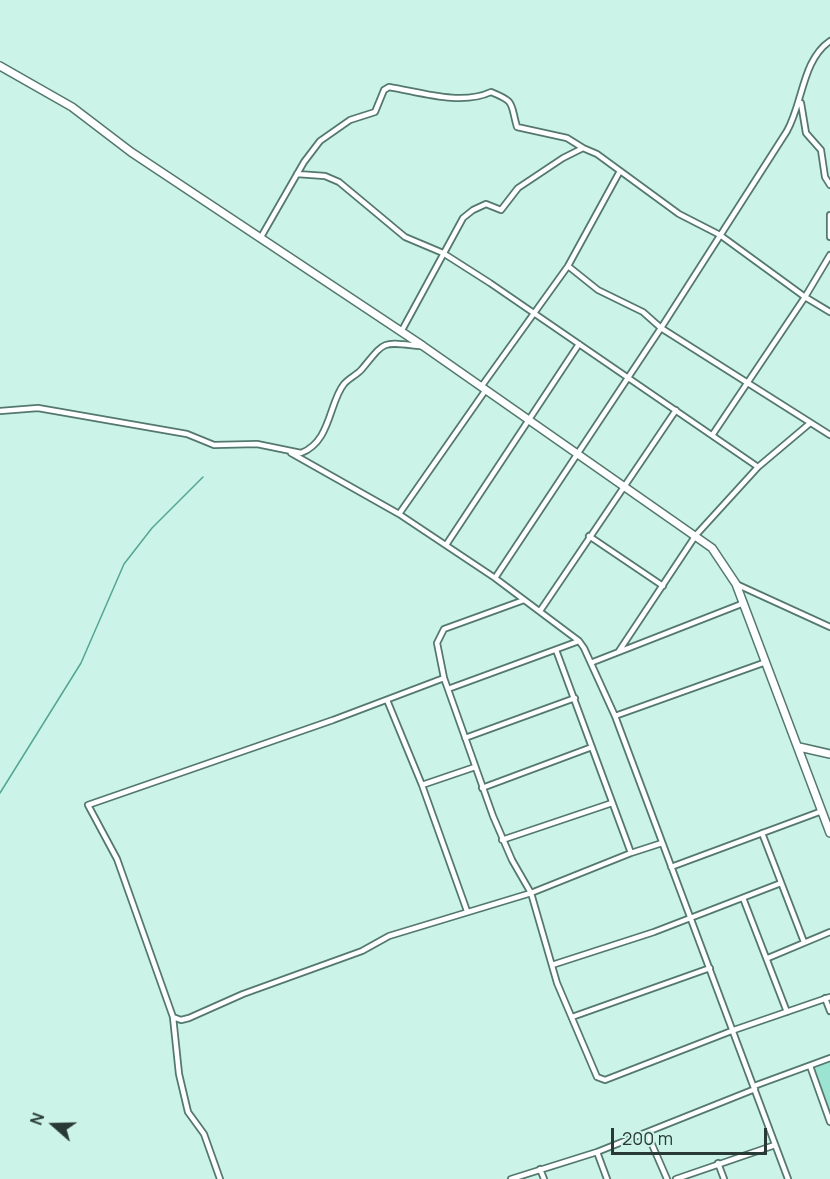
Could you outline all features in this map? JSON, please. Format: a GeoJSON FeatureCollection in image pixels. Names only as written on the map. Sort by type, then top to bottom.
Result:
{"type":"FeatureCollection","features":[{"type":"Feature","properties":{"kind":"street"},"geometry":{"type":"LineString","coordinates":[[495,578],[661,328],[787,132],[801,103],[815,55],[830,41]]}},
{"type":"Feature","properties":{"kind":"street"},"geometry":{"type":"LineString","coordinates":[[0,66],[72,107],[131,152],[423,346],[576,454],[625,485],[696,535],[717,553],[736,584],[744,603],[830,833]]}},
{"type":"Feature","properties":{"kind":"street"},"geometry":{"type":"LineString","coordinates":[[261,237],[297,174],[325,137],[350,120],[375,112],[384,90],[389,87],[455,99],[479,97],[491,92],[509,99],[515,109],[517,126],[567,138],[597,154],[679,214],[720,235],[805,297],[830,312]]}},
{"type":"Feature","properties":{"kind":"street"},"geometry":{"type":"LineString","coordinates":[[801,103],[806,133],[821,150],[825,177],[830,185]]}},
{"type":"Feature","properties":{"kind":"street"},"geometry":{"type":"LineString","coordinates":[[402,332],[443,253],[468,213],[486,204],[501,210],[518,188],[563,158],[583,148]]}},
{"type":"Feature","properties":{"kind":"street"},"geometry":{"type":"LineString","coordinates":[[399,514],[533,312],[568,266],[620,171]]}},
{"type":"Feature","properties":{"kind":"street"},"geometry":{"type":"LineString","coordinates":[[297,174],[325,176],[339,182],[405,237],[443,253],[758,467]]}},
{"type":"Feature","properties":{"kind":"street"},"geometry":{"type":"LineString","coordinates":[[830,215],[830,237]]}},
{"type":"Feature","properties":{"kind":"street"},"geometry":{"type":"LineString","coordinates":[[713,435],[805,297],[830,255]]}},
{"type":"Feature","properties":{"kind":"street"},"geometry":{"type":"LineString","coordinates":[[568,266],[598,290],[643,312],[661,328],[809,424],[830,435]]}},
{"type":"Feature","properties":{"kind":"street"},"geometry":{"type":"LineString","coordinates":[[291,453],[303,453],[318,440],[329,422],[342,387],[360,371],[379,347],[392,343],[423,346]]}},
{"type":"Feature","properties":{"kind":"street"},"geometry":{"type":"LineString","coordinates":[[446,545],[579,344]]}},
{"type":"Feature","properties":{"kind":"street"},"geometry":{"type":"LineString","coordinates":[[0,411],[45,409],[187,434],[214,445],[257,444],[291,453],[399,514],[495,578],[579,641],[593,662],[615,716],[788,1179]]}},
{"type":"Feature","properties":{"kind":"street"},"geometry":{"type":"LineString","coordinates":[[540,611],[676,410]]}},
{"type":"Feature","properties":{"kind":"street"},"geometry":{"type":"LineString","coordinates":[[619,651],[696,535],[758,467],[809,424]]}},
{"type":"Feature","properties":{"kind":"street"},"geometry":{"type":"LineString","coordinates":[[589,536],[663,586]]}},
{"type":"Feature","properties":{"kind":"street"},"geometry":{"type":"LineString","coordinates":[[736,584],[830,627]]}},
{"type":"Feature","properties":{"kind":"street"},"geometry":{"type":"LineString","coordinates":[[524,600],[440,633],[437,649],[444,678],[482,788],[502,840],[531,893],[552,965],[595,1073],[602,1080],[734,1030],[828,998],[830,1011]]}},
{"type":"Feature","properties":{"kind":"street"},"geometry":{"type":"LineString","coordinates":[[593,662],[744,603]]}},
{"type":"Feature","properties":{"kind":"street"},"geometry":{"type":"LineString","coordinates":[[448,688],[579,641]]}},
{"type":"Feature","properties":{"kind":"street"},"geometry":{"type":"LineString","coordinates":[[556,650],[631,853]]}},
{"type":"Feature","properties":{"kind":"street"},"geometry":{"type":"LineString","coordinates":[[615,716],[766,662]]}},
{"type":"Feature","properties":{"kind":"street"},"geometry":{"type":"LineString","coordinates":[[220,1179],[204,1134],[188,1112],[179,1074],[173,1017],[117,859],[88,805],[444,678]]}},
{"type":"Feature","properties":{"kind":"street"},"geometry":{"type":"LineString","coordinates":[[465,738],[575,698]]}},
{"type":"Feature","properties":{"kind":"street"},"geometry":{"type":"LineString","coordinates":[[387,700],[422,785],[467,911]]}},
{"type":"Feature","properties":{"kind":"street"},"geometry":{"type":"LineString","coordinates":[[482,788],[592,747]]}},
{"type":"Feature","properties":{"kind":"street"},"geometry":{"type":"LineString","coordinates":[[799,747],[830,754]]}},
{"type":"Feature","properties":{"kind":"street"},"geometry":{"type":"LineString","coordinates":[[422,785],[475,767]]}},
{"type":"Feature","properties":{"kind":"street"},"geometry":{"type":"LineString","coordinates":[[502,840],[612,803]]}},
{"type":"Feature","properties":{"kind":"street"},"geometry":{"type":"LineString","coordinates":[[671,867],[822,811]]}},
{"type":"Feature","properties":{"kind":"street"},"geometry":{"type":"LineString","coordinates":[[762,833],[804,942]]}},
{"type":"Feature","properties":{"kind":"street"},"geometry":{"type":"LineString","coordinates":[[173,1017],[181,1020],[189,1018],[243,994],[362,951],[389,936],[531,893],[662,843]]}},
{"type":"Feature","properties":{"kind":"street"},"geometry":{"type":"LineString","coordinates":[[552,965],[692,918],[781,883]]}},
{"type":"Feature","properties":{"kind":"street"},"geometry":{"type":"LineString","coordinates":[[743,897],[788,1012]]}},
{"type":"Feature","properties":{"kind":"street"},"geometry":{"type":"LineString","coordinates":[[768,958],[830,932]]}},
{"type":"Feature","properties":{"kind":"street"},"geometry":{"type":"LineString","coordinates":[[572,1017],[710,968]]}},
{"type":"Feature","properties":{"kind":"street"},"geometry":{"type":"LineString","coordinates":[[511,1179],[597,1152],[830,1058]]}},
{"type":"Feature","properties":{"kind":"street"},"geometry":{"type":"LineString","coordinates":[[810,1066],[830,1122]]}},
{"type":"Feature","properties":{"kind":"street"},"geometry":{"type":"LineString","coordinates":[[647,1133],[667,1179]]}},
{"type":"Feature","properties":{"kind":"street"},"geometry":{"type":"LineString","coordinates":[[675,1179],[775,1145]]}},
{"type":"Feature","properties":{"kind":"street"},"geometry":{"type":"LineString","coordinates":[[597,1152],[607,1179]]}},
{"type":"Feature","properties":{"kind":"street"},"geometry":{"type":"LineString","coordinates":[[718,1163],[724,1179]]}},
{"type":"Feature","properties":{"kind":"street"},"geometry":{"type":"LineString","coordinates":[[540,1169],[543,1179]]}},
{"type":"Feature","properties":{"kind":"green space"},"geometry":{"type":"Polygon","coordinates":[[[830,1061],[830,1112],[814,1067],[830,1061]]]}},
{"type":"Feature","properties":{"kind":"waterway"},"geometry":{"type":"LineString","coordinates":[[0,793],[81,663],[124,564],[152,528],[203,477]]}}]}
